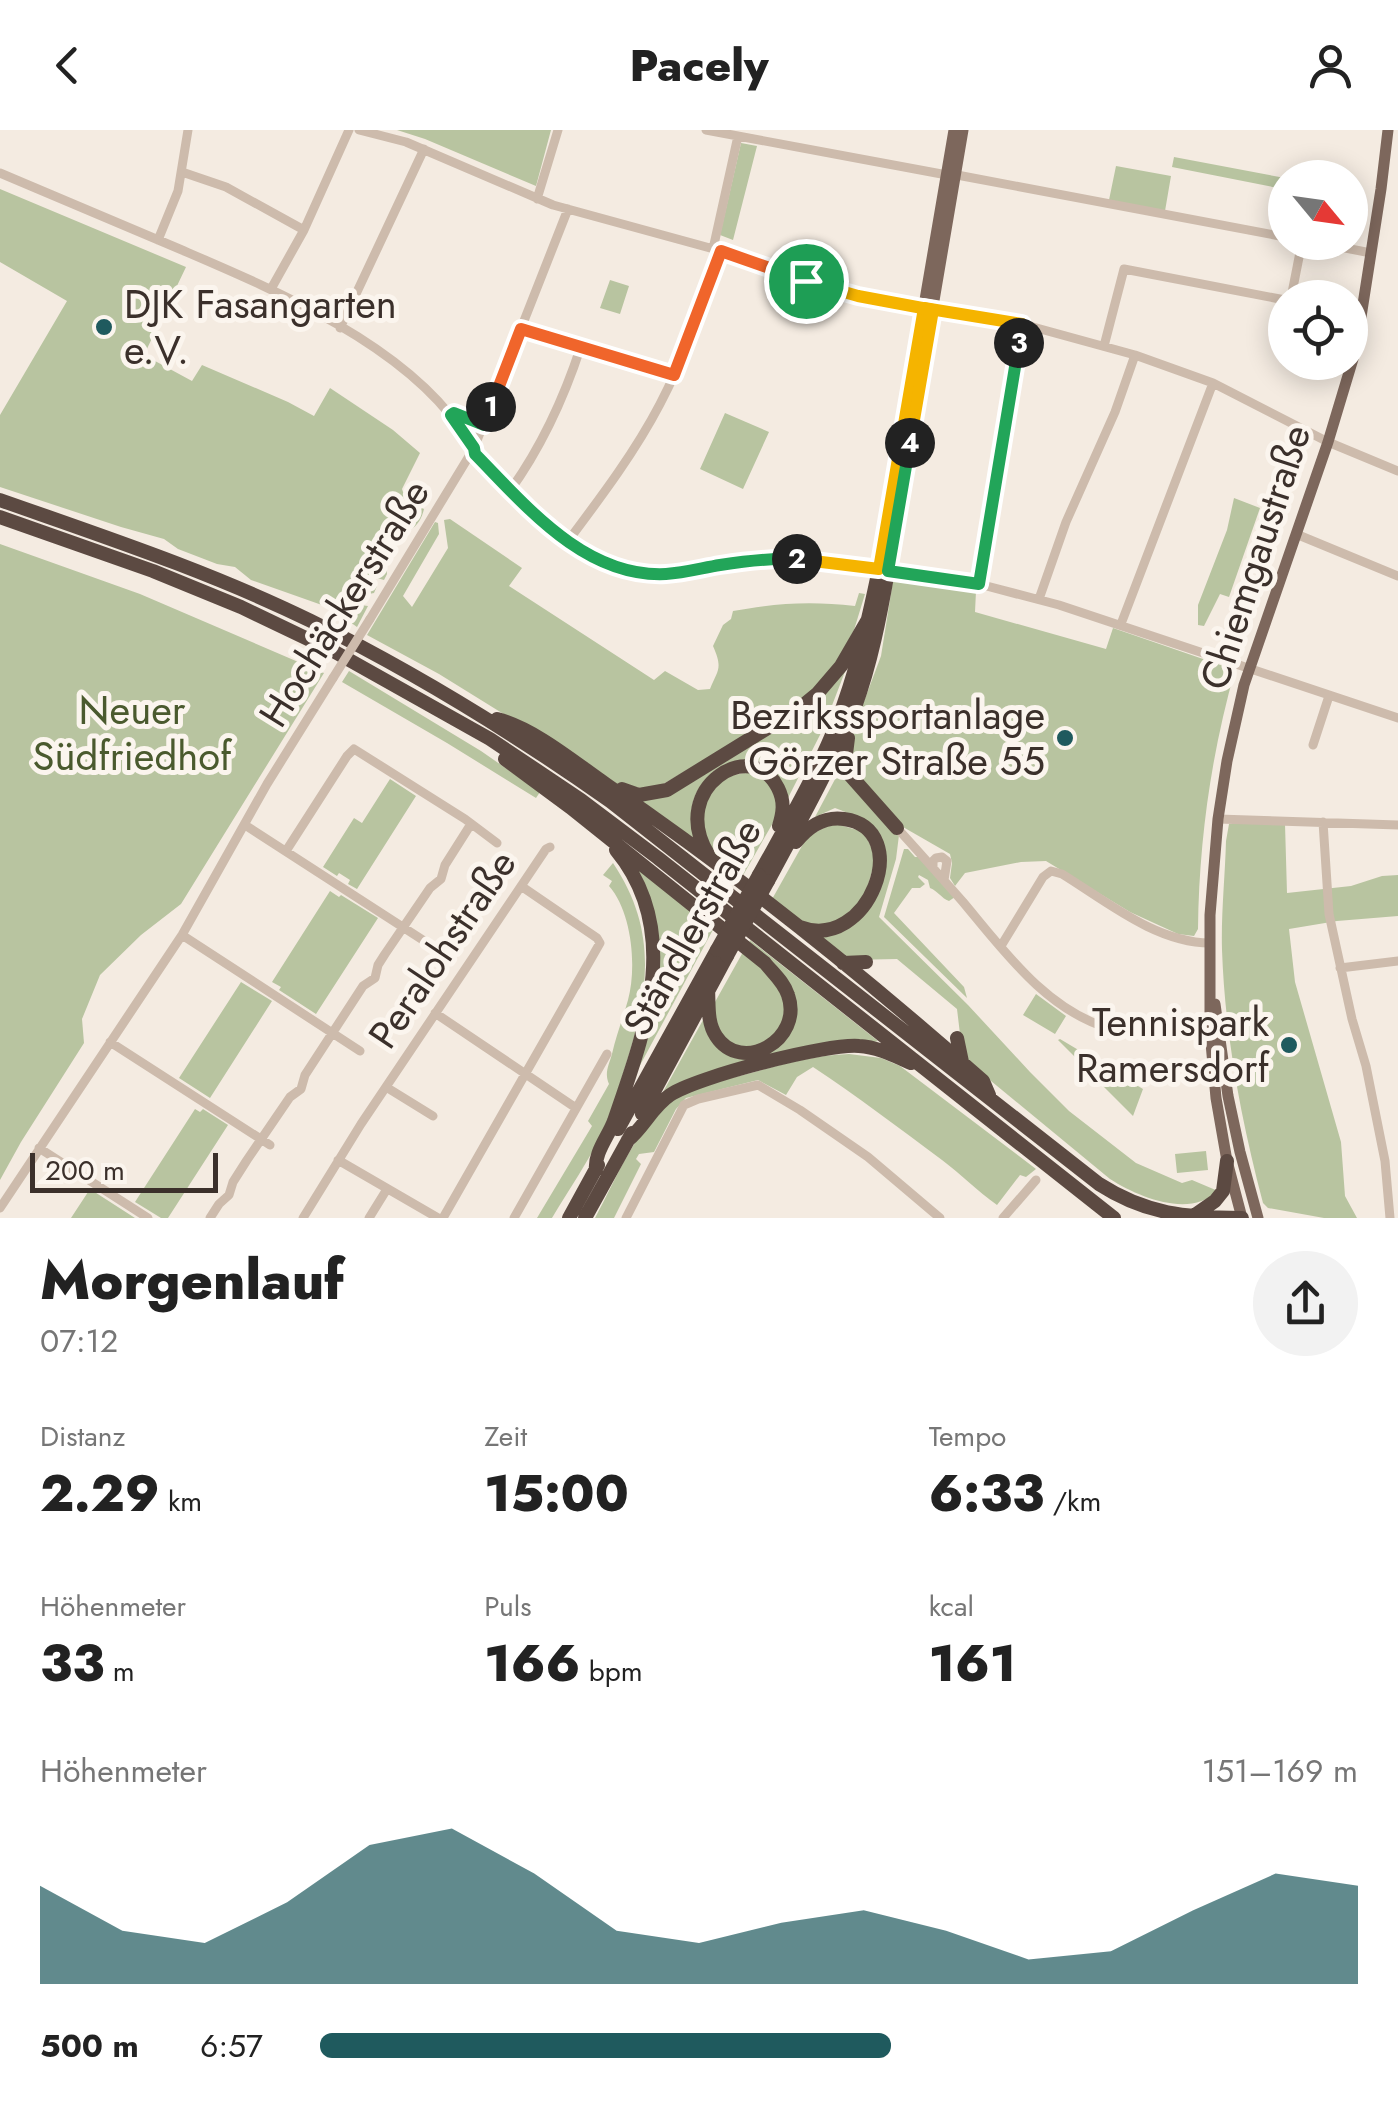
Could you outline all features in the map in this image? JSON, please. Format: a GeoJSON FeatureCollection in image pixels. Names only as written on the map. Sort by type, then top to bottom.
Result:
{"type":"FeatureCollection","features":[{"type":"Feature","properties":{"kind":"highway"},"geometry":{"type":"LineString","coordinates":[[0,500],[158,556],[248,593],[404,670],[544,755],[610,802],[1112,1193],[1151,1210],[1192,1217],[1242,1218]]}},
{"type":"Feature","properties":{"kind":"highway"},"geometry":{"type":"LineString","coordinates":[[0,517],[241,607],[334,652],[490,739],[581,800],[1114,1218]]}},
{"type":"Feature","properties":{"kind":"highway","name":"Ständlerstraße"},"geometry":{"type":"LineString","coordinates":[[766,876],[768,857],[836,726],[883,570]]}},
{"type":"Feature","properties":{"kind":"highway","name":"Ständlerstraße"},"geometry":{"type":"LineString","coordinates":[[568,1218],[822,782],[856,704],[873,649],[883,570]]}},
{"type":"Feature","properties":{"kind":"highway"},"geometry":{"type":"LineString","coordinates":[[583,768],[626,792],[667,790],[817,694],[840,666],[870,616]]}},
{"type":"Feature","properties":{"kind":"highway"},"geometry":{"type":"LineString","coordinates":[[856,704],[844,762],[850,775],[896,828]]}},
{"type":"Feature","properties":{"kind":"highway"},"geometry":{"type":"LineString","coordinates":[[478,714],[512,723],[711,859],[962,1063],[984,1082],[992,1100]]}},
{"type":"Feature","properties":{"kind":"highway"},"geometry":{"type":"LineString","coordinates":[[490,739],[496,752],[764,963],[789,997],[791,1014],[787,1028],[778,1041],[764,1050],[744,1052],[731,1048],[721,1042],[709,1020],[708,990]]}},
{"type":"Feature","properties":{"kind":"highway"},"geometry":{"type":"LineString","coordinates":[[711,859],[697,830],[697,807],[714,778],[740,767],[762,771],[781,795],[783,813],[768,857]]}},
{"type":"Feature","properties":{"kind":"highway"},"geometry":{"type":"LineString","coordinates":[[766,876],[781,867],[798,839],[826,819],[860,824],[878,846],[880,871],[856,914],[833,930],[807,930],[792,923]]}},
{"type":"Feature","properties":{"kind":"highway"},"geometry":{"type":"LineString","coordinates":[[596,1170],[595,1160],[610,1131],[644,1028],[653,956],[650,914],[642,890],[619,853],[598,832]]}},
{"type":"Feature","properties":{"kind":"highway","name":"Ständlerstraße"},"geometry":{"type":"LineString","coordinates":[[585,1218],[708,990],[722,953]]}},
{"type":"Feature","properties":{"kind":"highway"},"geometry":{"type":"LineString","coordinates":[[842,963],[866,962]]}},
{"type":"Feature","properties":{"kind":"highway"},"geometry":{"type":"LineString","coordinates":[[957,1038],[962,1063]]}},
{"type":"Feature","properties":{"kind":"highway"},"geometry":{"type":"LineString","coordinates":[[628,1140],[656,1106],[678,1090],[827,1048],[870,1047],[928,1070]]}},
{"type":"Feature","properties":{"kind":"highway"},"geometry":{"type":"LineString","coordinates":[[1192,1217],[1223,1191],[1227,1160]]}},
{"type":"Feature","properties":{"kind":"main road","name":"Ständlerstraße"},"geometry":{"type":"LineString","coordinates":[[952,175],[954,130]]}},
{"type":"Feature","properties":{"kind":"main road","name":"Ständlerstraße"},"geometry":{"type":"LineString","coordinates":[[883,570],[963,130]]}},
{"type":"Feature","properties":{"kind":"main road","name":"Chiemgaustraße"},"geometry":{"type":"LineString","coordinates":[[1260,1218],[1240,1152],[1209,1008],[1210,915],[1218,819],[1227,760],[1249,668],[1328,442],[1356,349],[1390,134]]}},
{"type":"Feature","properties":{"kind":"main road","name":"Chiemgaustraße"},"geometry":{"type":"LineString","coordinates":[[1215,1036],[1215,1086],[1227,1160],[1242,1218]]}},
{"type":"Feature","properties":{"kind":"main road"},"geometry":{"type":"LineString","coordinates":[[1242,1218],[1260,1218]]}},
{"type":"Feature","properties":{"kind":"street"},"geometry":{"type":"LineString","coordinates":[[158,240],[174,202],[188,130]]}},
{"type":"Feature","properties":{"kind":"street"},"geometry":{"type":"LineString","coordinates":[[271,288],[304,230],[350,130]]}},
{"type":"Feature","properties":{"kind":"street"},"geometry":{"type":"LineString","coordinates":[[360,130],[424,149],[568,210],[717,250],[830,289],[1022,324],[1135,355],[1213,384],[1328,442],[1398,471]]}},
{"type":"Feature","properties":{"kind":"street"},"geometry":{"type":"LineString","coordinates":[[538,198],[558,130]]}},
{"type":"Feature","properties":{"kind":"street"},"geometry":{"type":"LineString","coordinates":[[706,130],[1268,234]]}},
{"type":"Feature","properties":{"kind":"street"},"geometry":{"type":"LineString","coordinates":[[568,540],[632,450],[674,375],[717,250],[738,136]]}},
{"type":"Feature","properties":{"kind":"street"},"geometry":{"type":"LineString","coordinates":[[340,328],[424,149]]}},
{"type":"Feature","properties":{"kind":"street"},"geometry":{"type":"LineString","coordinates":[[182,172],[226,187],[304,230]]}},
{"type":"Feature","properties":{"kind":"street"},"geometry":{"type":"LineString","coordinates":[[0,173],[271,288],[380,352],[422,383],[509,492],[568,540],[611,564],[649,574],[670,574],[763,559],[806,560],[979,584],[1121,624],[1398,718]]}},
{"type":"Feature","properties":{"kind":"street","name":"Hochäckerstraße"},"geometry":{"type":"LineString","coordinates":[[0,1208],[182,935],[272,775],[474,448],[568,210]]}},
{"type":"Feature","properties":{"kind":"street"},"geometry":{"type":"LineString","coordinates":[[1368,251],[1372,252]]}},
{"type":"Feature","properties":{"kind":"street"},"geometry":{"type":"LineString","coordinates":[[1104,346],[1124,269],[1268,295]]}},
{"type":"Feature","properties":{"kind":"street"},"geometry":{"type":"LineString","coordinates":[[979,584],[1022,324]]}},
{"type":"Feature","properties":{"kind":"street"},"geometry":{"type":"LineString","coordinates":[[521,329],[674,375]]}},
{"type":"Feature","properties":{"kind":"street"},"geometry":{"type":"LineString","coordinates":[[509,492],[559,404],[581,346]]}},
{"type":"Feature","properties":{"kind":"street"},"geometry":{"type":"LineString","coordinates":[[1039,599],[1066,522],[1115,412],[1135,355]]}},
{"type":"Feature","properties":{"kind":"street"},"geometry":{"type":"LineString","coordinates":[[1121,624],[1213,384]]}},
{"type":"Feature","properties":{"kind":"street"},"geometry":{"type":"LineString","coordinates":[[451,415],[484,425]]}},
{"type":"Feature","properties":{"kind":"street"},"geometry":{"type":"LineString","coordinates":[[1296,534],[1398,576]]}},
{"type":"Feature","properties":{"kind":"street"},"geometry":{"type":"LineString","coordinates":[[1312,745],[1329,696]]}},
{"type":"Feature","properties":{"kind":"street"},"geometry":{"type":"LineString","coordinates":[[286,851],[354,750],[496,843]]}},
{"type":"Feature","properties":{"kind":"street"},"geometry":{"type":"LineString","coordinates":[[1218,819],[1398,824]]}},
{"type":"Feature","properties":{"kind":"street"},"geometry":{"type":"LineString","coordinates":[[1323,822],[1329,914],[1373,1099],[1393,1214]]}},
{"type":"Feature","properties":{"kind":"street"},"geometry":{"type":"LineString","coordinates":[[210,1218],[266,1142],[290,1096],[301,1088],[304,1075],[364,986],[375,978],[378,965],[430,888],[441,879],[444,865],[471,824]]}},
{"type":"Feature","properties":{"kind":"street"},"geometry":{"type":"LineString","coordinates":[[245,825],[430,944]]}},
{"type":"Feature","properties":{"kind":"street"},"geometry":{"type":"LineString","coordinates":[[896,828],[1026,974],[1070,1011],[1100,1026],[1146,1035],[1215,1036]]}},
{"type":"Feature","properties":{"kind":"street","name":"Peralohstraße"},"geometry":{"type":"LineString","coordinates":[[304,1218],[386,1086],[550,847]]}},
{"type":"Feature","properties":{"kind":"street"},"geometry":{"type":"LineString","coordinates":[[1001,946],[1043,877],[1056,871],[1134,919],[1173,937],[1210,943]]}},
{"type":"Feature","properties":{"kind":"street"},"geometry":{"type":"LineString","coordinates":[[338,1160],[440,1218],[600,943],[521,886]]}},
{"type":"Feature","properties":{"kind":"street"},"geometry":{"type":"LineString","coordinates":[[182,935],[360,1052]]}},
{"type":"Feature","properties":{"kind":"street"},"geometry":{"type":"LineString","coordinates":[[1340,968],[1398,960]]}},
{"type":"Feature","properties":{"kind":"street"},"geometry":{"type":"LineString","coordinates":[[436,1013],[576,1108]]}},
{"type":"Feature","properties":{"kind":"street"},"geometry":{"type":"LineString","coordinates":[[110,1042],[266,1142]]}},
{"type":"Feature","properties":{"kind":"street"},"geometry":{"type":"LineString","coordinates":[[514,1218],[607,1054]]}},
{"type":"Feature","properties":{"kind":"street"},"geometry":{"type":"LineString","coordinates":[[626,1218],[680,1112],[690,1102],[752,1085],[764,1087],[861,1152],[940,1218]]}},
{"type":"Feature","properties":{"kind":"street","name":"Peralohstraße"},"geometry":{"type":"LineString","coordinates":[[386,1086],[432,1116]]}},
{"type":"Feature","properties":{"kind":"street"},"geometry":{"type":"LineString","coordinates":[[39,1148],[148,1218]]}},
{"type":"Feature","properties":{"kind":"street"},"geometry":{"type":"LineString","coordinates":[[1002,1218],[1036,1180]]}},
{"type":"Feature","properties":{"kind":"street"},"geometry":{"type":"LineString","coordinates":[[370,1218],[387,1189]]}},
{"type":"Feature","properties":{"kind":"green space"},"geometry":{"type":"Polygon","coordinates":[[[397,130],[551,130],[536,186],[397,130]]]}},
{"type":"Feature","properties":{"kind":"green space"},"geometry":{"type":"Polygon","coordinates":[[[741,143],[757,146],[733,240],[720,235],[741,143]]]}},
{"type":"Feature","properties":{"kind":"green space"},"geometry":{"type":"Polygon","coordinates":[[[1174,157],[1268,175],[1268,186],[1172,167],[1174,157]]]}},
{"type":"Feature","properties":{"kind":"green space"},"geometry":{"type":"Polygon","coordinates":[[[1116,166],[1171,176],[1165,211],[1109,200],[1116,166]]]}},
{"type":"Feature","properties":{"kind":"green space"},"geometry":{"type":"Polygon","coordinates":[[[0,189],[186,267],[144,355],[192,381],[202,365],[314,416],[330,388],[420,453],[402,489],[413,504],[424,509],[422,516],[385,557],[387,574],[384,580],[372,580],[377,586],[374,593],[369,594],[365,585],[355,587],[353,597],[347,598],[345,603],[368,606],[357,627],[341,608],[336,610],[251,580],[235,567],[178,549],[164,539],[0,487],[0,415],[67,301],[0,262],[0,189]]]}},
{"type":"Feature","properties":{"kind":"green space"},"geometry":{"type":"Polygon","coordinates":[[[610,280],[629,286],[620,314],[600,308],[610,280]]]}},
{"type":"Feature","properties":{"kind":"green space"},"geometry":{"type":"Polygon","coordinates":[[[725,413],[769,432],[743,489],[700,469],[725,413]]]}},
{"type":"Feature","properties":{"kind":"green space"},"geometry":{"type":"Polygon","coordinates":[[[1234,498],[1260,508],[1229,597],[1220,594],[1204,626],[1198,625],[1198,605],[1227,530],[1234,498]]]}},
{"type":"Feature","properties":{"kind":"green space"},"geometry":{"type":"Polygon","coordinates":[[[450,519],[522,568],[509,586],[654,680],[665,671],[698,690],[710,689],[719,664],[713,646],[733,611],[794,604],[855,606],[859,593],[865,594],[854,630],[829,676],[798,705],[653,790],[617,784],[439,674],[367,635],[435,522],[439,534],[403,596],[412,607],[448,548],[444,520],[450,519]]]}},
{"type":"Feature","properties":{"kind":"green space","name":"Neuer Südfriedhof"},"geometry":{"type":"Polygon","coordinates":[[[0,544],[140,594],[324,673],[181,904],[141,935],[100,975],[82,1019],[84,1043],[0,1180],[0,544]]]}},
{"type":"Feature","properties":{"kind":"green space","name":"Bezirkssportanlage Görzer Straße 55"},"geometry":{"type":"Polygon","coordinates":[[[903,577],[976,591],[975,612],[1106,649],[1113,628],[1235,670],[1208,798],[1198,929],[1194,936],[1178,934],[1130,912],[1046,861],[965,873],[955,886],[950,878],[950,854],[903,827],[850,765],[848,744],[881,656],[893,581],[903,577]]]}},
{"type":"Feature","properties":{"kind":"green space"},"geometry":{"type":"Polygon","coordinates":[[[846,669],[823,729],[788,798],[770,770],[715,770],[700,786],[693,803],[696,842],[640,801],[655,798],[846,669]]]}},
{"type":"Feature","properties":{"kind":"green space"},"geometry":{"type":"Polygon","coordinates":[[[349,671],[481,751],[540,792],[536,798],[342,682],[349,671]]]}},
{"type":"Feature","properties":{"kind":"green space"},"geometry":{"type":"Polygon","coordinates":[[[842,766],[899,835],[879,917],[1069,1111],[1136,1163],[1182,1183],[1192,1180],[1218,1191],[1207,1199],[1179,1204],[1136,1193],[1110,1179],[968,1062],[957,1009],[897,959],[848,960],[817,938],[842,930],[867,894],[883,861],[884,847],[877,833],[861,820],[835,808],[815,817],[842,766]]]}},
{"type":"Feature","properties":{"kind":"green space"},"geometry":{"type":"Polygon","coordinates":[[[750,772],[765,777],[778,802],[774,821],[741,879],[710,851],[702,832],[705,798],[723,777],[750,772]]]}},
{"type":"Feature","properties":{"kind":"green space"},"geometry":{"type":"Polygon","coordinates":[[[390,779],[416,796],[357,889],[348,884],[350,880],[323,867],[354,818],[362,823],[390,779]]]}},
{"type":"Feature","properties":{"kind":"green space"},"geometry":{"type":"Polygon","coordinates":[[[833,823],[864,832],[876,857],[864,899],[831,927],[806,925],[771,901],[807,837],[833,823]]]}},
{"type":"Feature","properties":{"kind":"green space"},"geometry":{"type":"Polygon","coordinates":[[[1229,824],[1285,824],[1287,893],[1351,886],[1398,875],[1398,916],[1289,929],[1295,982],[1341,1142],[1345,1196],[1357,1218],[1324,1218],[1268,1208],[1263,1203],[1241,1109],[1224,982],[1222,936],[1229,824]]]}},
{"type":"Feature","properties":{"kind":"green space"},"geometry":{"type":"Polygon","coordinates":[[[904,849],[920,857],[955,897],[946,900],[919,875],[925,884],[912,888],[894,913],[964,987],[967,998],[884,917],[904,849]]]}},
{"type":"Feature","properties":{"kind":"green space"},"geometry":{"type":"Polygon","coordinates":[[[633,862],[715,926],[638,1069],[658,953],[633,862]]]}},
{"type":"Feature","properties":{"kind":"green space"},"geometry":{"type":"Polygon","coordinates":[[[613,863],[627,888],[643,937],[640,1012],[618,1090],[597,1142],[552,1218],[537,1218],[592,1126],[588,1121],[609,1084],[607,1069],[631,987],[627,925],[609,886],[612,881],[603,875],[613,863]]]}},
{"type":"Feature","properties":{"kind":"green space"},"geometry":{"type":"Polygon","coordinates":[[[330,891],[378,918],[316,1014],[272,982],[330,891]]]}},
{"type":"Feature","properties":{"kind":"green space"},"geometry":{"type":"Polygon","coordinates":[[[750,940],[878,1041],[663,1092],[703,1020],[707,1030],[759,1055],[795,1004],[750,940]]]}},
{"type":"Feature","properties":{"kind":"green space"},"geometry":{"type":"Polygon","coordinates":[[[743,952],[771,977],[783,1000],[783,1020],[774,1035],[759,1044],[743,1046],[728,1040],[718,1025],[714,1008],[743,952]]]}},
{"type":"Feature","properties":{"kind":"green space"},"geometry":{"type":"Polygon","coordinates":[[[241,982],[272,1001],[210,1098],[179,1078],[241,982]]]}},
{"type":"Feature","properties":{"kind":"green space"},"geometry":{"type":"Polygon","coordinates":[[[1036,994],[1066,1016],[1055,1034],[1023,1015],[1036,994]]]}},
{"type":"Feature","properties":{"kind":"green space"},"geometry":{"type":"Polygon","coordinates":[[[1058,1040],[1107,1067],[1098,1080],[1058,1040]]]}},
{"type":"Feature","properties":{"kind":"green space"},"geometry":{"type":"Polygon","coordinates":[[[849,1054],[881,1058],[900,1066],[1036,1169],[1026,1177],[1020,1175],[997,1205],[813,1067],[797,1077],[786,1095],[758,1080],[686,1098],[654,1152],[639,1154],[636,1159],[641,1164],[614,1218],[595,1218],[639,1136],[677,1098],[706,1085],[780,1065],[849,1054]]]}},
{"type":"Feature","properties":{"kind":"green space"},"geometry":{"type":"Polygon","coordinates":[[[1111,1070],[1143,1089],[1133,1116],[1100,1083],[1111,1070]]]}},
{"type":"Feature","properties":{"kind":"green space"},"geometry":{"type":"Polygon","coordinates":[[[195,1109],[203,1109],[228,1125],[168,1218],[161,1218],[135,1202],[195,1109]]]}},
{"type":"Feature","properties":{"kind":"green space"},"geometry":{"type":"Polygon","coordinates":[[[1206,1151],[1208,1170],[1177,1173],[1175,1154],[1206,1151]]]}},
{"type":"Feature","properties":{"kind":"green space"},"geometry":{"type":"Polygon","coordinates":[[[90,1189],[135,1218],[71,1218],[90,1189]]]}},
{"type":"Feature","properties":{"kind":"place","name":"DJK Fasangarten e.V."},"geometry":{"type":"Point","coordinates":[104,327]}},
{"type":"Feature","properties":{"kind":"place","name":"Bezirkssportanlage Görzer Straße 55"},"geometry":{"type":"Point","coordinates":[1065,738]}},
{"type":"Feature","properties":{"kind":"place","name":"Tennispark Ramersdorf"},"geometry":{"type":"Point","coordinates":[1289,1045]}},
{"type":"Feature","properties":{"kind":"route"},"geometry":{"type":"LineString","coordinates":[[806,281],[721,251],[674,375],[521,329],[484,425],[451,415],[475,454],[522,504],[568,540],[618,567],[670,574],[785,559],[879,569],[924,308],[1022,324],[979,584],[888,571],[933,310],[924,308],[858,296],[806,281]]}}]}
